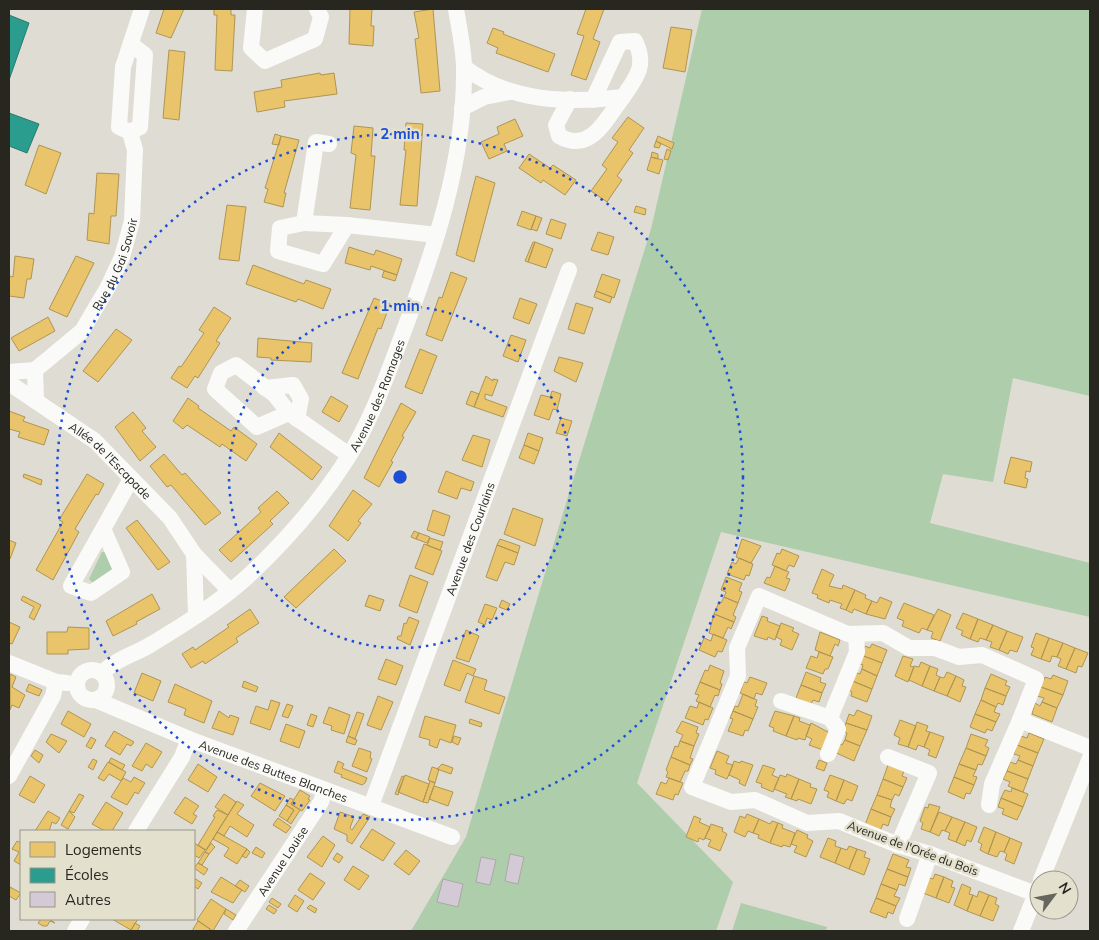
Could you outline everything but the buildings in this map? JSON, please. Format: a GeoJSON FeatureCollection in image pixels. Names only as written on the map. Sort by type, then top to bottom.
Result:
{"type":"FeatureCollection","features":[{"type":"Feature","properties":{"kind":"street","name":"Rue du Gai Savoir"},"geometry":{"type":"LineString","coordinates":[[35,370],[82,330],[108,287],[122,257],[132,222],[135,150],[130,132],[119,127],[118,104],[122,67],[126,51],[131,44],[142,9]]}},
{"type":"Feature","properties":{"kind":"street"},"geometry":{"type":"LineString","coordinates":[[255,9],[251,48],[265,61],[315,39],[321,17],[317,9]]}},
{"type":"Feature","properties":{"kind":"street","name":"Avenue des Ramages"},"geometry":{"type":"LineString","coordinates":[[102,672],[113,662],[148,646],[230,591],[292,531],[324,494],[349,455],[381,392],[428,265],[456,161],[464,67],[456,9]]}},
{"type":"Feature","properties":{"kind":"street"},"geometry":{"type":"LineString","coordinates":[[570,99],[556,125],[559,136],[570,142],[582,142],[593,135],[639,75],[642,54],[635,41],[620,42],[593,100]]}},
{"type":"Feature","properties":{"kind":"street"},"geometry":{"type":"LineString","coordinates":[[130,132],[140,127],[145,55],[131,44]]}},
{"type":"Feature","properties":{"kind":"street"},"geometry":{"type":"LineString","coordinates":[[464,67],[509,92],[545,98],[593,100],[623,97]]}},
{"type":"Feature","properties":{"kind":"street"},"geometry":{"type":"LineString","coordinates":[[462,108],[484,97],[509,92]]}},
{"type":"Feature","properties":{"kind":"street"},"geometry":{"type":"LineString","coordinates":[[304,223],[316,142],[329,144]]}},
{"type":"Feature","properties":{"kind":"street"},"geometry":{"type":"LineString","coordinates":[[346,225],[322,264],[278,250],[280,228],[304,223],[346,225],[437,235]]}},
{"type":"Feature","properties":{"kind":"street","name":"Avenue des Courlains"},"geometry":{"type":"LineString","coordinates":[[371,806],[569,270]]}},
{"type":"Feature","properties":{"kind":"street"},"geometry":{"type":"LineString","coordinates":[[236,365],[265,388],[293,385],[301,400],[293,416],[257,427],[215,390],[221,373],[236,365]]}},
{"type":"Feature","properties":{"kind":"street"},"geometry":{"type":"LineString","coordinates":[[9,372],[35,370],[36,401]]}},
{"type":"Feature","properties":{"kind":"street","name":"Allée de l'Escapade"},"geometry":{"type":"LineString","coordinates":[[9,383],[95,441],[170,518],[194,554],[230,591]]}},
{"type":"Feature","properties":{"kind":"street"},"geometry":{"type":"LineString","coordinates":[[293,416],[349,455]]}},
{"type":"Feature","properties":{"kind":"street"},"geometry":{"type":"LineString","coordinates":[[104,530],[132,478]]}},
{"type":"Feature","properties":{"kind":"street"},"geometry":{"type":"LineString","coordinates":[[194,554],[196,615]]}},
{"type":"Feature","properties":{"kind":"street","name":"Avenue de l'Orée du Bois"},"geometry":{"type":"LineString","coordinates":[[1020,720],[1036,679],[982,655],[959,657],[935,648],[909,648],[883,633],[848,634],[759,596],[737,648],[738,676],[692,787],[731,802],[755,800],[807,823],[839,821],[898,845],[1029,884]]}},
{"type":"Feature","properties":{"kind":"street"},"geometry":{"type":"LineString","coordinates":[[830,718],[857,652],[856,634]]}},
{"type":"Feature","properties":{"kind":"street"},"geometry":{"type":"LineString","coordinates":[[9,663],[56,682],[76,684]]}},
{"type":"Feature","properties":{"kind":"street"},"geometry":{"type":"LineString","coordinates":[[88,670],[102,672],[107,680],[106,690],[96,700],[82,697],[76,684],[80,675],[88,670]]}},
{"type":"Feature","properties":{"kind":"street"},"geometry":{"type":"LineString","coordinates":[[9,776],[54,696],[56,682]]}},
{"type":"Feature","properties":{"kind":"street","name":"Avenue des Buttes Blanches"},"geometry":{"type":"LineString","coordinates":[[96,700],[189,739],[452,838]]}},
{"type":"Feature","properties":{"kind":"street"},"geometry":{"type":"LineString","coordinates":[[781,701],[830,718],[838,729],[828,754]]}},
{"type":"Feature","properties":{"kind":"street"},"geometry":{"type":"LineString","coordinates":[[988,805],[992,784],[1020,720],[1090,748]]}},
{"type":"Feature","properties":{"kind":"street"},"geometry":{"type":"LineString","coordinates":[[137,830],[182,757],[189,739]]}},
{"type":"Feature","properties":{"kind":"street"},"geometry":{"type":"LineString","coordinates":[[888,757],[929,773],[898,845]]}},
{"type":"Feature","properties":{"kind":"street"},"geometry":{"type":"LineString","coordinates":[[1046,870],[1090,758]]}},
{"type":"Feature","properties":{"kind":"street","name":"Avenue Louise"},"geometry":{"type":"LineString","coordinates":[[236,931],[321,802],[325,790]]}},
{"type":"Feature","properties":{"kind":"street"},"geometry":{"type":"LineString","coordinates":[[907,919],[930,854]]}},
{"type":"Feature","properties":{"kind":"street"},"geometry":{"type":"LineString","coordinates":[[1021,931],[1029,911]]}},
{"type":"Feature","properties":{"kind":"street"},"geometry":{"type":"LineString","coordinates":[[75,931],[81,920]]}},
{"type":"Feature","properties":{"kind":"green space"},"geometry":{"type":"Polygon","coordinates":[[[702,9],[1090,9],[1090,396],[1013,378],[993,482],[943,474],[930,523],[1090,563],[1090,617],[721,532],[637,783],[733,882],[716,931],[411,931],[466,837],[569,493],[651,229],[702,9]]]}},
{"type":"Feature","properties":{"kind":"green space"},"geometry":{"type":"Polygon","coordinates":[[[102,552],[105,552],[115,570],[94,584],[89,579],[102,552]]]}},
{"type":"Feature","properties":{"kind":"green space"},"geometry":{"type":"Polygon","coordinates":[[[741,903],[827,927],[826,931],[732,931],[741,903]]]}}]}
